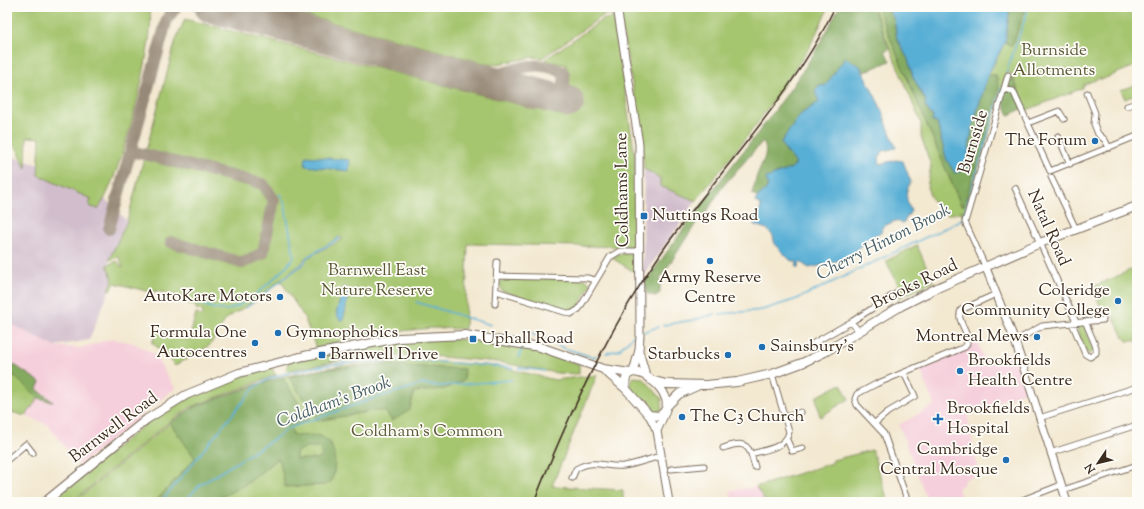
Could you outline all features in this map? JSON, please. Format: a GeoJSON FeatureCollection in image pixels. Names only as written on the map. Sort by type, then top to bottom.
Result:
{"type":"FeatureCollection","features":[{"type":"Feature","properties":{"kind":"main road","name":"Brooks Road"},"geometry":{"type":"LineString","coordinates":[[631,373],[642,372],[649,378],[666,384],[700,385],[737,382],[772,374],[812,358],[919,296],[986,268],[1040,243],[1137,206]]}},
{"type":"Feature","properties":{"kind":"main road","name":"Barnwell Road"},"geometry":{"type":"LineString","coordinates":[[45,502],[136,427],[157,412],[186,395],[225,378],[280,362],[392,339],[465,335],[540,347],[603,369],[631,373]]}},
{"type":"Feature","properties":{"kind":"main road","name":"Barnwell Road"},"geometry":{"type":"LineString","coordinates":[[603,369],[626,389],[649,415]]}},
{"type":"Feature","properties":{"kind":"main road"},"geometry":{"type":"LineString","coordinates":[[626,389],[626,379],[631,373]]}},
{"type":"Feature","properties":{"kind":"main road"},"geometry":{"type":"LineString","coordinates":[[649,378],[666,396],[668,405],[665,413],[660,416],[649,415]]}},
{"type":"Feature","properties":{"kind":"main road","name":"Brooks Road"},"geometry":{"type":"LineString","coordinates":[[668,405],[680,394],[700,385]]}},
{"type":"Feature","properties":{"kind":"street","name":"Coldhams Lane"},"geometry":{"type":"LineString","coordinates":[[617,7],[639,144],[640,333],[639,350],[631,373]]}},
{"type":"Feature","properties":{"kind":"street","name":"Burnside"},"geometry":{"type":"LineString","coordinates":[[986,268],[965,222],[1008,75]]}},
{"type":"Feature","properties":{"kind":"street"},"geometry":{"type":"LineString","coordinates":[[1004,88],[1013,91],[1048,170],[1052,172],[1137,136]]}},
{"type":"Feature","properties":{"kind":"street"},"geometry":{"type":"LineString","coordinates":[[1087,93],[1095,113],[1093,122],[1098,134],[1105,140],[1109,148]]}},
{"type":"Feature","properties":{"kind":"street"},"geometry":{"type":"LineString","coordinates":[[1127,106],[1137,103]]}},
{"type":"Feature","properties":{"kind":"street"},"geometry":{"type":"LineString","coordinates":[[1028,123],[1059,111],[1064,119]]}},
{"type":"Feature","properties":{"kind":"street"},"geometry":{"type":"LineString","coordinates":[[1058,136],[1070,164]]}},
{"type":"Feature","properties":{"kind":"street"},"geometry":{"type":"LineString","coordinates":[[1051,177],[1076,229]]}},
{"type":"Feature","properties":{"kind":"street","name":"Natal Road"},"geometry":{"type":"LineString","coordinates":[[1015,188],[1074,322],[1085,354],[1090,357],[1096,354],[1096,347],[1085,321]]}},
{"type":"Feature","properties":{"kind":"street"},"geometry":{"type":"LineString","coordinates":[[496,291],[571,314],[580,309],[604,264],[612,255],[620,252],[639,251]]}},
{"type":"Feature","properties":{"kind":"street"},"geometry":{"type":"LineString","coordinates":[[495,304],[497,262]]}},
{"type":"Feature","properties":{"kind":"street"},"geometry":{"type":"LineString","coordinates":[[986,268],[1015,341],[1067,502]]}},
{"type":"Feature","properties":{"kind":"street"},"geometry":{"type":"LineString","coordinates":[[496,276],[587,278],[596,280]]}},
{"type":"Feature","properties":{"kind":"street","name":"Brooks Road"},"geometry":{"type":"LineString","coordinates":[[812,344],[851,322],[895,294]]}},
{"type":"Feature","properties":{"kind":"street"},"geometry":{"type":"LineString","coordinates":[[908,502],[885,437],[875,423],[857,405],[855,399],[857,394],[965,347],[968,338],[960,320],[961,310],[996,294]]}},
{"type":"Feature","properties":{"kind":"street"},"geometry":{"type":"LineString","coordinates":[[1015,341],[1042,326],[1103,320]]}},
{"type":"Feature","properties":{"kind":"street","name":"Brooks Road"},"geometry":{"type":"LineString","coordinates":[[851,322],[858,331]]}},
{"type":"Feature","properties":{"kind":"street","name":"Coldhams Lane"},"geometry":{"type":"LineString","coordinates":[[639,350],[649,378]]}},
{"type":"Feature","properties":{"kind":"street"},"geometry":{"type":"LineString","coordinates":[[875,423],[888,412],[915,396],[904,373]]}},
{"type":"Feature","properties":{"kind":"street"},"geometry":{"type":"LineString","coordinates":[[772,374],[789,432],[787,440],[792,451],[803,448]]}},
{"type":"Feature","properties":{"kind":"street"},"geometry":{"type":"LineString","coordinates":[[1039,418],[1137,387]]}},
{"type":"Feature","properties":{"kind":"street"},"geometry":{"type":"LineString","coordinates":[[785,417],[801,412]]}},
{"type":"Feature","properties":{"kind":"street"},"geometry":{"type":"LineString","coordinates":[[657,431],[665,413]]}},
{"type":"Feature","properties":{"kind":"street"},"geometry":{"type":"LineString","coordinates":[[649,415],[657,431],[669,502]]}},
{"type":"Feature","properties":{"kind":"street"},"geometry":{"type":"LineString","coordinates":[[1050,453],[1137,425]]}},
{"type":"Feature","properties":{"kind":"street"},"geometry":{"type":"LineString","coordinates":[[751,454],[780,445],[787,440]]}},
{"type":"Feature","properties":{"kind":"street"},"geometry":{"type":"LineString","coordinates":[[7,460],[26,444],[33,453]]}},
{"type":"Feature","properties":{"kind":"street"},"geometry":{"type":"LineString","coordinates":[[723,448],[740,444],[748,448],[755,467]]}},
{"type":"Feature","properties":{"kind":"street"},"geometry":{"type":"LineString","coordinates":[[572,478],[576,469],[593,462],[613,466],[625,466],[661,456]]}},
{"type":"Feature","properties":{"kind":"street"},"geometry":{"type":"LineString","coordinates":[[662,466],[668,465],[671,469],[704,466]]}},
{"type":"Feature","properties":{"kind":"street"},"geometry":{"type":"LineString","coordinates":[[1017,502],[1137,465]]}},
{"type":"Feature","properties":{"kind":"street"},"geometry":{"type":"LineString","coordinates":[[664,476],[669,474],[671,469]]}},
{"type":"Feature","properties":{"kind":"shaded area"},"geometry":{"type":"Polygon","coordinates":[[[7,155],[85,179],[127,221],[109,260],[113,281],[89,340],[54,346],[7,322],[7,155]]]}},
{"type":"Feature","properties":{"kind":"shaded area"},"geometry":{"type":"Polygon","coordinates":[[[644,169],[660,178],[660,186],[696,201],[648,269],[641,282],[643,260],[644,169]]]}},
{"type":"Feature","properties":{"kind":"shaded area"},"geometry":{"type":"Polygon","coordinates":[[[7,322],[55,346],[80,348],[112,339],[131,342],[153,353],[175,388],[79,466],[48,425],[26,416],[38,398],[52,402],[37,389],[39,382],[7,360],[7,322]]]}},
{"type":"Feature","properties":{"kind":"shaded area","name":"Brookfields Hospital"},"geometry":{"type":"Polygon","coordinates":[[[977,342],[985,361],[1015,350],[1028,390],[967,414],[979,474],[964,480],[963,485],[958,489],[963,502],[928,502],[899,425],[934,405],[919,367],[977,342]]]}},
{"type":"Feature","properties":{"kind":"shaded area"},"geometry":{"type":"Polygon","coordinates":[[[756,487],[766,502],[730,502],[731,490],[756,487]]]}},
{"type":"Feature","properties":{"kind":"green space"},"geometry":{"type":"Polygon","coordinates":[[[7,7],[145,7],[150,12],[147,53],[134,114],[115,173],[106,195],[98,209],[89,206],[91,199],[38,175],[40,138],[27,137],[26,169],[18,150],[7,139],[7,7]]]}},
{"type":"Feature","properties":{"kind":"green space"},"geometry":{"type":"Polygon","coordinates":[[[273,7],[611,7],[612,14],[604,15],[542,58],[533,57],[492,65],[273,7]]]}},
{"type":"Feature","properties":{"kind":"green space"},"geometry":{"type":"Polygon","coordinates":[[[618,7],[829,7],[808,50],[756,125],[696,201],[660,186],[660,178],[644,169],[641,133],[618,7]]]}},
{"type":"Feature","properties":{"kind":"green space"},"geometry":{"type":"Polygon","coordinates":[[[839,7],[873,7],[889,49],[885,51],[890,61],[864,72],[860,66],[845,59],[825,86],[819,85],[819,102],[801,114],[781,142],[796,164],[790,169],[775,174],[763,193],[757,197],[752,194],[766,150],[763,141],[723,186],[704,216],[700,217],[660,279],[660,293],[655,296],[648,294],[644,284],[681,232],[753,140],[800,76],[827,31],[839,7]]]}},
{"type":"Feature","properties":{"kind":"green space","name":"Burnside Allotments"},"geometry":{"type":"Polygon","coordinates":[[[873,7],[877,7],[961,205],[964,205],[977,161],[996,75],[988,75],[1005,42],[1012,46],[1026,7],[1137,7],[1137,65],[1101,80],[1100,78],[1083,85],[1083,88],[1027,110],[1011,73],[1009,72],[1006,75],[969,201],[964,212],[962,210],[963,217],[960,212],[947,215],[932,200],[927,187],[931,166],[921,136],[921,123],[873,7]]]}},
{"type":"Feature","properties":{"kind":"green space"},"geometry":{"type":"Polygon","coordinates":[[[877,7],[888,9],[894,19],[897,39],[908,59],[913,77],[926,102],[925,106],[937,123],[947,161],[966,170],[972,128],[988,75],[996,75],[999,88],[964,205],[961,205],[877,7]]]}},
{"type":"Feature","properties":{"kind":"green space"},"geometry":{"type":"Polygon","coordinates":[[[1010,7],[1026,7],[1012,46],[1005,42],[1010,7]]]}},
{"type":"Feature","properties":{"kind":"green space","name":"Barnwell East Nature Reserve"},"geometry":{"type":"Polygon","coordinates":[[[613,17],[635,156],[634,247],[468,244],[465,329],[433,328],[369,334],[316,348],[304,317],[281,281],[304,264],[307,258],[343,239],[340,237],[305,258],[302,263],[257,299],[226,319],[210,345],[175,366],[166,354],[152,343],[156,332],[189,340],[196,313],[202,317],[203,311],[196,309],[196,306],[182,301],[182,297],[156,291],[150,292],[115,283],[110,290],[108,289],[113,280],[107,265],[117,261],[123,267],[119,257],[109,260],[127,221],[176,39],[185,19],[564,116],[572,87],[568,85],[566,65],[544,60],[602,20],[613,17]]]}},
{"type":"Feature","properties":{"kind":"green space"},"geometry":{"type":"Polygon","coordinates":[[[1006,75],[1011,76],[1026,107],[1009,115],[1003,102],[1006,75]]]}},
{"type":"Feature","properties":{"kind":"green space"},"geometry":{"type":"Polygon","coordinates":[[[1137,84],[1137,94],[1125,99],[1121,90],[1137,84]]]}},
{"type":"Feature","properties":{"kind":"green space"},"geometry":{"type":"Polygon","coordinates":[[[917,245],[933,282],[899,298],[896,291],[900,288],[886,261],[917,245]]]}},
{"type":"Feature","properties":{"kind":"green space"},"geometry":{"type":"Polygon","coordinates":[[[632,253],[635,255],[636,273],[612,258],[618,254],[632,253]]]}},
{"type":"Feature","properties":{"kind":"green space","name":"Coleridge Community College"},"geometry":{"type":"Polygon","coordinates":[[[1137,267],[1137,341],[1127,341],[1122,335],[1113,316],[1104,316],[1093,287],[1137,267]]]}},
{"type":"Feature","properties":{"kind":"green space"},"geometry":{"type":"Polygon","coordinates":[[[504,278],[585,279],[591,284],[577,309],[569,312],[502,291],[499,284],[504,278]]]}},
{"type":"Feature","properties":{"kind":"green space"},"geometry":{"type":"Polygon","coordinates":[[[1084,325],[1094,350],[1090,354],[1086,352],[1076,326],[1084,325]]]}},
{"type":"Feature","properties":{"kind":"green space"},"geometry":{"type":"Polygon","coordinates":[[[422,338],[476,340],[525,349],[579,364],[579,374],[557,373],[498,362],[419,355],[353,358],[286,371],[288,361],[367,345],[422,338]]]}},
{"type":"Feature","properties":{"kind":"green space"},"geometry":{"type":"Polygon","coordinates":[[[7,360],[40,382],[37,389],[53,402],[38,398],[7,369],[7,360]]]}},
{"type":"Feature","properties":{"kind":"green space","name":"Coldham's Common"},"geometry":{"type":"Polygon","coordinates":[[[418,360],[497,366],[555,380],[597,375],[552,486],[623,490],[623,502],[74,502],[170,423],[194,407],[255,385],[286,376],[340,366],[418,360]]]}},
{"type":"Feature","properties":{"kind":"green space"},"geometry":{"type":"Polygon","coordinates":[[[388,365],[464,369],[464,380],[445,389],[414,392],[410,410],[392,421],[385,411],[371,411],[318,421],[289,377],[323,369],[388,365]]]}},
{"type":"Feature","properties":{"kind":"green space"},"geometry":{"type":"Polygon","coordinates":[[[271,367],[276,375],[191,407],[169,422],[72,502],[51,502],[123,442],[161,413],[206,389],[271,367]]]}},
{"type":"Feature","properties":{"kind":"green space"},"geometry":{"type":"Polygon","coordinates":[[[7,369],[38,398],[26,416],[7,411],[7,369]]]}},
{"type":"Feature","properties":{"kind":"green space"},"geometry":{"type":"Polygon","coordinates":[[[282,377],[309,419],[290,428],[294,436],[317,435],[326,439],[330,444],[333,449],[335,462],[332,481],[325,485],[285,487],[280,461],[277,459],[248,483],[212,502],[155,502],[195,458],[170,423],[194,407],[282,377]],[[306,447],[296,452],[296,459],[316,459],[322,457],[321,451],[317,447],[306,447]]]}},
{"type":"Feature","properties":{"kind":"green space"},"geometry":{"type":"Polygon","coordinates":[[[634,377],[643,378],[662,399],[662,410],[657,412],[652,411],[631,389],[630,381],[634,377]]]}},
{"type":"Feature","properties":{"kind":"green space"},"geometry":{"type":"Polygon","coordinates":[[[841,384],[849,399],[820,417],[816,397],[841,384]]]}},
{"type":"Feature","properties":{"kind":"green space"},"geometry":{"type":"Polygon","coordinates":[[[872,450],[888,501],[885,502],[766,502],[756,487],[832,463],[833,460],[872,450]]]}},
{"type":"Feature","properties":{"kind":"water"},"geometry":{"type":"Polygon","coordinates":[[[886,7],[1010,7],[1005,42],[988,75],[972,128],[966,170],[955,173],[947,161],[937,123],[932,121],[933,117],[925,106],[926,101],[913,77],[908,59],[897,39],[894,19],[886,7]]]}},
{"type":"Feature","properties":{"kind":"water"},"geometry":{"type":"Polygon","coordinates":[[[845,58],[860,66],[880,106],[896,148],[883,151],[879,157],[880,164],[896,160],[903,161],[911,182],[907,189],[906,196],[911,211],[903,223],[895,221],[882,227],[881,233],[869,239],[846,257],[831,263],[809,268],[800,262],[798,268],[796,267],[797,262],[790,260],[775,245],[773,236],[767,229],[754,225],[755,214],[760,211],[761,205],[755,202],[768,187],[766,178],[790,169],[796,164],[781,142],[801,114],[819,102],[815,91],[819,85],[825,86],[845,58]]]}},
{"type":"Feature","properties":{"kind":"water"},"geometry":{"type":"Polygon","coordinates":[[[306,156],[350,160],[349,171],[305,166],[306,156]]]}},
{"type":"Feature","properties":{"kind":"water"},"geometry":{"type":"Polygon","coordinates":[[[344,287],[347,289],[347,297],[346,310],[342,321],[336,313],[344,287]]]}},
{"type":"Feature","properties":{"kind":"waterway","name":"Cherry Hinton Brook"},"geometry":{"type":"LineString","coordinates":[[1006,73],[1029,7]]}},
{"type":"Feature","properties":{"kind":"waterway","name":"Cherry Hinton Brook"},"geometry":{"type":"LineString","coordinates":[[720,314],[762,310],[797,299],[962,220],[1002,87]]}},
{"type":"Feature","properties":{"kind":"waterway"},"geometry":{"type":"LineString","coordinates":[[197,303],[221,310],[242,304],[281,272],[294,257],[285,205],[280,194]]}},
{"type":"Feature","properties":{"kind":"waterway"},"geometry":{"type":"LineString","coordinates":[[246,308],[304,263],[307,257],[340,238]]}},
{"type":"Feature","properties":{"kind":"waterway"},"geometry":{"type":"LineString","coordinates":[[416,302],[491,325]]}},
{"type":"Feature","properties":{"kind":"waterway","name":"Cherry Hinton Brook"},"geometry":{"type":"LineString","coordinates":[[663,325],[693,320],[715,314]]}},
{"type":"Feature","properties":{"kind":"waterway","name":"Cherry Hinton Brook"},"geometry":{"type":"LineString","coordinates":[[643,332],[658,327]]}},
{"type":"Feature","properties":{"kind":"waterway"},"geometry":{"type":"LineString","coordinates":[[348,330],[350,338]]}},
{"type":"Feature","properties":{"kind":"waterway","name":"Cherry Hinton Brook"},"geometry":{"type":"LineString","coordinates":[[528,332],[564,348],[592,357],[596,356]]}},
{"type":"Feature","properties":{"kind":"waterway","name":"Cherry Hinton Brook"},"geometry":{"type":"LineString","coordinates":[[606,353],[619,350],[633,336],[638,334]]}},
{"type":"Feature","properties":{"kind":"waterway","name":"Cherry Hinton Brook"},"geometry":{"type":"LineString","coordinates":[[519,357],[522,348]]}},
{"type":"Feature","properties":{"kind":"waterway"},"geometry":{"type":"LineString","coordinates":[[161,502],[254,388],[274,377],[296,371],[350,362],[404,360],[513,368]]}},
{"type":"Feature","properties":{"kind":"waterway"},"geometry":{"type":"LineString","coordinates":[[519,368],[545,371]]}},
{"type":"Feature","properties":{"kind":"waterway","name":"Coldham's Brook"},"geometry":{"type":"LineString","coordinates":[[184,502],[200,485],[274,439],[287,429],[375,398],[423,384],[440,386],[512,380]]}},
{"type":"Feature","properties":{"kind":"taxiway"},"geometry":{"type":"LineString","coordinates":[[109,229],[167,19],[176,7]]}},
{"type":"Feature","properties":{"kind":"taxiway"},"geometry":{"type":"LineString","coordinates":[[479,78],[486,78],[519,68],[536,66],[548,67],[563,72],[564,77],[563,88],[557,96],[544,104],[534,104],[524,100],[502,84]]}},
{"type":"Feature","properties":{"kind":"taxiway"},"geometry":{"type":"LineString","coordinates":[[131,151],[263,184],[274,200],[263,253],[242,263],[171,242]]}},
{"type":"Feature","properties":{"kind":"runway"},"geometry":{"type":"LineString","coordinates":[[210,7],[569,102]]}},
{"type":"Feature","properties":{"kind":"railway"},"geometry":{"type":"LineString","coordinates":[[534,502],[577,401],[628,304],[668,243],[779,99],[818,39],[835,7]]}},
{"type":"Feature","properties":{"kind":"place","name":"The Forum"},"geometry":{"type":"Point","coordinates":[1095,141]}},
{"type":"Feature","properties":{"kind":"place","name":"Nuttings Road"},"geometry":{"type":"Point","coordinates":[644,216]}},
{"type":"Feature","properties":{"kind":"place","name":"Army Reserve Centre"},"geometry":{"type":"Point","coordinates":[710,261]}},
{"type":"Feature","properties":{"kind":"place","name":"AutoKare Motors"},"geometry":{"type":"Point","coordinates":[280,297]}},
{"type":"Feature","properties":{"kind":"place","name":"Coleridge Community College"},"geometry":{"type":"Point","coordinates":[1118,301]}},
{"type":"Feature","properties":{"kind":"place","name":"Gymnophobics"},"geometry":{"type":"Point","coordinates":[278,333]}},
{"type":"Feature","properties":{"kind":"place","name":"Montreal Mews"},"geometry":{"type":"Point","coordinates":[1037,337]}},
{"type":"Feature","properties":{"kind":"place","name":"Uphall Road"},"geometry":{"type":"Point","coordinates":[473,339]}},
{"type":"Feature","properties":{"kind":"place","name":"Formula One Autocentres"},"geometry":{"type":"Point","coordinates":[255,343]}},
{"type":"Feature","properties":{"kind":"place","name":"Sainsbury's"},"geometry":{"type":"Point","coordinates":[762,347]}},
{"type":"Feature","properties":{"kind":"place","name":"Barnwell Drive"},"geometry":{"type":"Point","coordinates":[322,355]}},
{"type":"Feature","properties":{"kind":"place","name":"Starbucks"},"geometry":{"type":"Point","coordinates":[728,355]}},
{"type":"Feature","properties":{"kind":"place","name":"Brookfields Health Centre"},"geometry":{"type":"Point","coordinates":[960,371]}},
{"type":"Feature","properties":{"kind":"place","name":"The C3 Church"},"geometry":{"type":"Point","coordinates":[682,417]}},
{"type":"Feature","properties":{"kind":"place","name":"Brookfields Hospital"},"geometry":{"type":"Point","coordinates":[938,419]}},
{"type":"Feature","properties":{"kind":"place","name":"Cambridge Central Mosque"},"geometry":{"type":"Point","coordinates":[1006,460]}}]}
